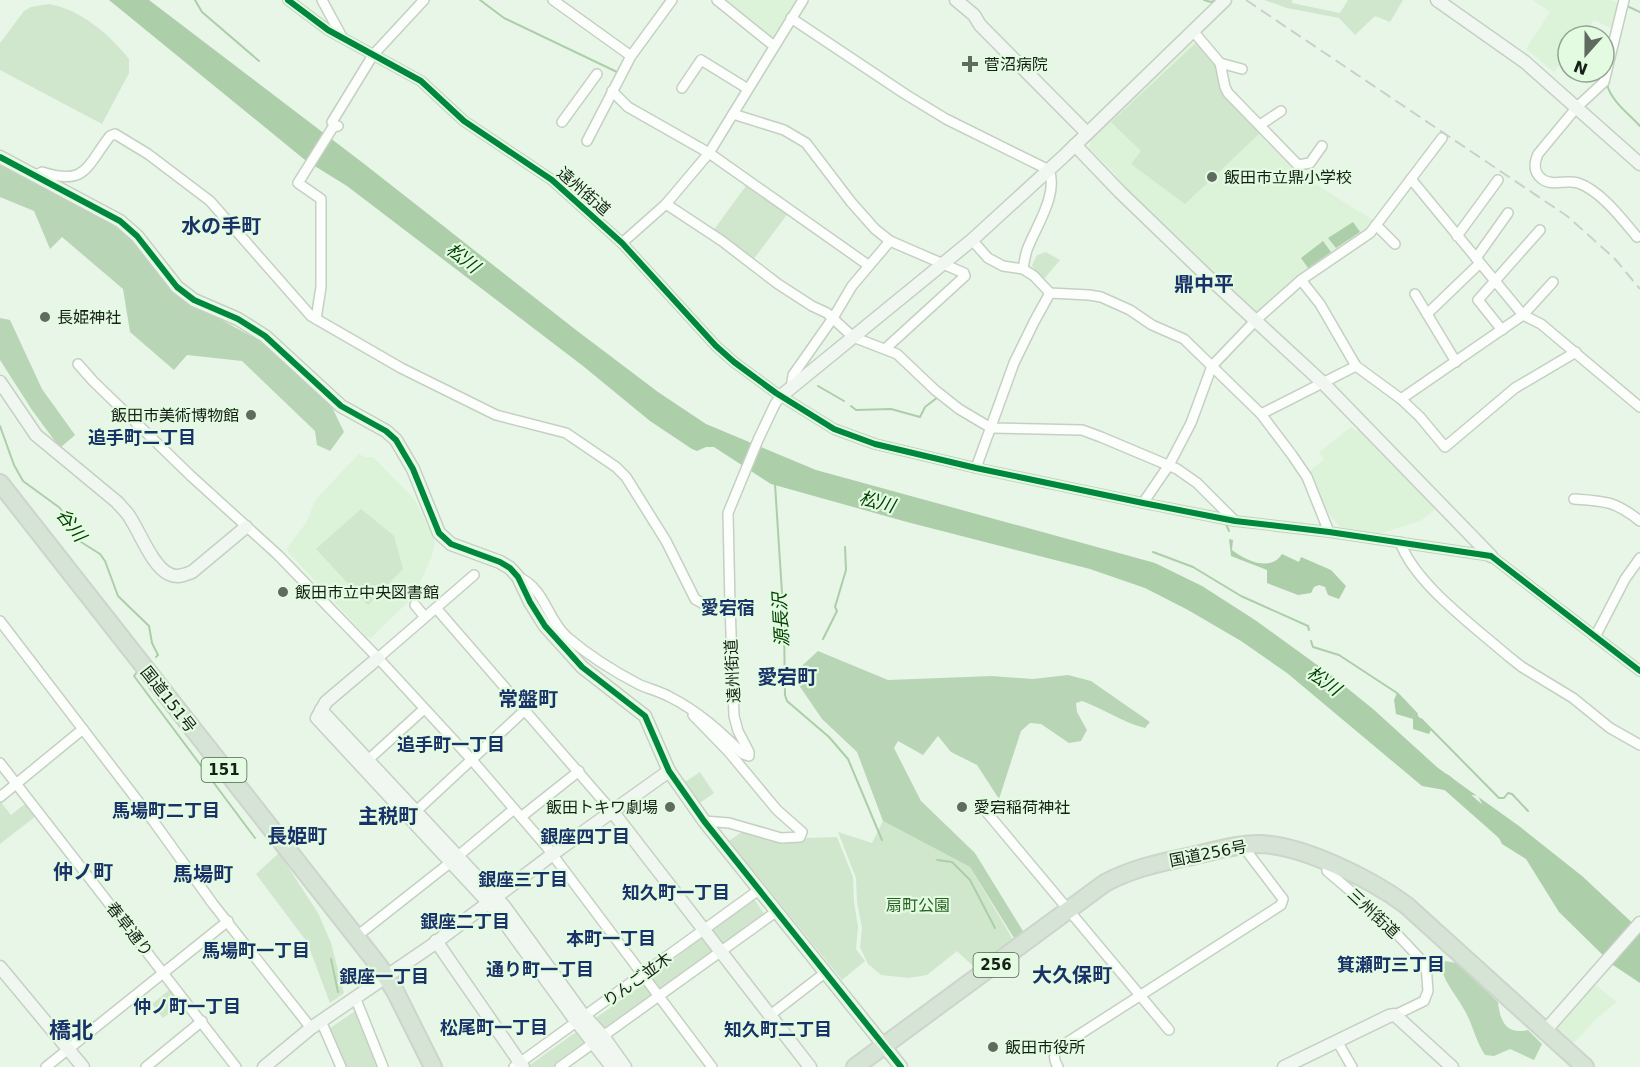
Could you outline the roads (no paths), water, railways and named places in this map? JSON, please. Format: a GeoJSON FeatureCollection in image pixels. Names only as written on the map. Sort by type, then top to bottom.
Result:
{"type":"FeatureCollection","features":[{"type":"Feature","properties":{"kind":"highway","name":"国道151号"},"geometry":{"type":"LineString","coordinates":[[0,483],[357,936],[387,977],[433,1067]]}},
{"type":"Feature","properties":{"kind":"highway","name":"国道256号"},"geometry":{"type":"LineString","coordinates":[[855,1067],[1105,883],[1139,867],[1237,846],[1260,844],[1280,846],[1367,879],[1406,905],[1586,1067]]}},
{"type":"Feature","properties":{"kind":"street","name":"遠州街道"},"geometry":{"type":"LineString","coordinates":[[288,0],[343,39],[421,81],[464,121],[552,180],[622,243],[716,346],[734,362],[786,392],[775,404],[728,513],[734,716],[749,756],[743,754],[692,710]]}},
{"type":"Feature","properties":{"kind":"street"},"geometry":{"type":"LineString","coordinates":[[322,0],[343,39]]}},
{"type":"Feature","properties":{"kind":"street"},"geometry":{"type":"LineString","coordinates":[[315,319],[321,286],[321,199],[297,183],[334,125],[373,55],[424,0]]}},
{"type":"Feature","properties":{"kind":"street"},"geometry":{"type":"LineString","coordinates":[[553,0],[631,56]]}},
{"type":"Feature","properties":{"kind":"street"},"geometry":{"type":"LineString","coordinates":[[587,141],[631,56],[672,0]]}},
{"type":"Feature","properties":{"kind":"street"},"geometry":{"type":"LineString","coordinates":[[717,0],[774,46]]}},
{"type":"Feature","properties":{"kind":"street"},"geometry":{"type":"LineString","coordinates":[[622,243],[666,204],[709,153],[803,0]]}},
{"type":"Feature","properties":{"kind":"street"},"geometry":{"type":"LineString","coordinates":[[956,0],[974,15],[980,25],[1087,133]]}},
{"type":"Feature","properties":{"kind":"street"},"geometry":{"type":"LineString","coordinates":[[786,392],[972,240],[1075,146],[1225,0]]}},
{"type":"Feature","properties":{"kind":"street"},"geometry":{"type":"LineString","coordinates":[[1437,0],[1526,62],[1640,164]]}},
{"type":"Feature","properties":{"kind":"street"},"geometry":{"type":"LineString","coordinates":[[1624,0],[1604,82],[1577,107],[1534,162],[1536,171],[1545,181],[1552,183],[1569,181],[1589,188],[1637,237]]}},
{"type":"Feature","properties":{"kind":"street"},"geometry":{"type":"LineString","coordinates":[[791,18],[888,83],[946,118],[1049,170],[1052,176],[1050,191],[1044,213],[1026,253],[1023,269]]}},
{"type":"Feature","properties":{"kind":"street"},"geometry":{"type":"LineString","coordinates":[[1193,32],[1221,63],[1242,69]]}},
{"type":"Feature","properties":{"kind":"street"},"geometry":{"type":"LineString","coordinates":[[682,88],[701,60],[748,89]]}},
{"type":"Feature","properties":{"kind":"street"},"geometry":{"type":"LineString","coordinates":[[1221,63],[1228,93],[1299,165],[1310,162],[1322,146]]}},
{"type":"Feature","properties":{"kind":"street"},"geometry":{"type":"LineString","coordinates":[[562,122],[597,74]]}},
{"type":"Feature","properties":{"kind":"street"},"geometry":{"type":"LineString","coordinates":[[612,91],[628,107],[709,153],[868,265]]}},
{"type":"Feature","properties":{"kind":"street"},"geometry":{"type":"LineString","coordinates":[[1260,125],[1281,111]]}},
{"type":"Feature","properties":{"kind":"street"},"geometry":{"type":"LineString","coordinates":[[733,114],[784,130],[806,143],[851,202],[875,229],[890,240],[964,273],[965,276],[885,349]]}},
{"type":"Feature","properties":{"kind":"street"},"geometry":{"type":"LineString","coordinates":[[36,175],[42,172],[71,178],[82,174],[110,136],[116,134],[148,154],[210,201],[315,319],[401,368],[496,415],[574,436],[616,467],[626,477],[666,542],[695,599],[707,606],[730,605]]}},
{"type":"Feature","properties":{"kind":"street"},"geometry":{"type":"LineString","coordinates":[[1143,503],[1169,465],[1191,423],[1212,366],[1256,320],[1301,280],[1370,233],[1442,138]]}},
{"type":"Feature","properties":{"kind":"street"},"geometry":{"type":"LineString","coordinates":[[1075,146],[1120,192],[1323,383],[1491,556],[1640,671]]}},
{"type":"Feature","properties":{"kind":"street"},"geometry":{"type":"LineString","coordinates":[[0,157],[120,221],[137,236],[177,287],[194,300],[238,320],[265,336],[341,406],[386,431],[396,440],[413,469],[444,539],[510,568],[518,577],[530,603],[545,626],[582,667],[645,716],[669,771],[704,821],[901,1067]]}},
{"type":"Feature","properties":{"kind":"street"},"geometry":{"type":"LineString","coordinates":[[820,178],[828,170]]}},
{"type":"Feature","properties":{"kind":"street"},"geometry":{"type":"LineString","coordinates":[[1411,179],[1523,315],[1541,324],[1640,407]]}},
{"type":"Feature","properties":{"kind":"street"},"geometry":{"type":"LineString","coordinates":[[1457,236],[1498,180]]}},
{"type":"Feature","properties":{"kind":"street"},"geometry":{"type":"LineString","coordinates":[[666,204],[722,241],[778,284],[833,318],[853,337],[897,354],[959,409],[991,428],[1086,431],[1177,469],[1197,483],[1235,521]]}},
{"type":"Feature","properties":{"kind":"street"},"geometry":{"type":"LineString","coordinates":[[1427,314],[1478,261],[1508,213]]}},
{"type":"Feature","properties":{"kind":"street"},"geometry":{"type":"LineString","coordinates":[[1376,225],[1395,244]]}},
{"type":"Feature","properties":{"kind":"street"},"geometry":{"type":"LineString","coordinates":[[1502,330],[1478,300],[1540,230]]}},
{"type":"Feature","properties":{"kind":"street"},"geometry":{"type":"LineString","coordinates":[[786,392],[793,375],[833,318],[852,286],[890,240]]}},
{"type":"Feature","properties":{"kind":"street"},"geometry":{"type":"LineString","coordinates":[[972,240],[988,258],[1003,266],[1023,269],[1034,276],[1050,293],[1089,294],[1111,301],[1130,309],[1152,325],[1184,339],[1261,414],[1307,477],[1329,532]]}},
{"type":"Feature","properties":{"kind":"street"},"geometry":{"type":"LineString","coordinates":[[1301,280],[1320,304],[1356,366],[1401,399],[1420,417],[1445,447],[1515,388],[1576,352]]}},
{"type":"Feature","properties":{"kind":"street"},"geometry":{"type":"LineString","coordinates":[[1401,399],[1523,315],[1553,282]]}},
{"type":"Feature","properties":{"kind":"street"},"geometry":{"type":"LineString","coordinates":[[976,468],[1014,363],[1050,293]]}},
{"type":"Feature","properties":{"kind":"street"},"geometry":{"type":"LineString","coordinates":[[1415,294],[1456,362]]}},
{"type":"Feature","properties":{"kind":"street"},"geometry":{"type":"LineString","coordinates":[[78,364],[93,381],[278,555],[378,658],[472,760],[552,855],[712,1067]]}},
{"type":"Feature","properties":{"kind":"street"},"geometry":{"type":"LineString","coordinates":[[1261,414],[1356,366]]}},
{"type":"Feature","properties":{"kind":"street"},"geometry":{"type":"LineString","coordinates":[[0,382],[36,435],[117,502],[128,514],[150,553],[162,569],[171,575],[181,576],[192,572],[246,527]]}},
{"type":"Feature","properties":{"kind":"street"},"geometry":{"type":"LineString","coordinates":[[786,392],[834,429],[861,439],[976,468],[1235,521],[1329,532],[1491,556]]}},
{"type":"Feature","properties":{"kind":"street"},"geometry":{"type":"LineString","coordinates":[[1574,499],[1611,503],[1624,509],[1640,522]]}},
{"type":"Feature","properties":{"kind":"street"},"geometry":{"type":"LineString","coordinates":[[1400,542],[1405,556],[1424,580],[1508,656],[1573,698],[1610,728],[1640,745]]}},
{"type":"Feature","properties":{"kind":"street"},"geometry":{"type":"LineString","coordinates":[[1595,637],[1625,579],[1640,558]]}},
{"type":"Feature","properties":{"kind":"street"},"geometry":{"type":"LineString","coordinates":[[319,714],[326,702],[474,575]]}},
{"type":"Feature","properties":{"kind":"street"},"geometry":{"type":"LineString","coordinates":[[518,577],[528,581],[536,588],[557,626],[579,646],[624,675],[669,696],[692,710],[694,718],[728,751],[777,810],[802,832],[800,837],[781,838],[729,824],[704,821]]}},
{"type":"Feature","properties":{"kind":"street"},"geometry":{"type":"LineString","coordinates":[[415,605],[425,617]]}},
{"type":"Feature","properties":{"kind":"street"},"geometry":{"type":"LineString","coordinates":[[436,609],[612,811],[810,1067]]}},
{"type":"Feature","properties":{"kind":"street"},"geometry":{"type":"LineString","coordinates":[[0,621],[228,921],[321,1021],[341,1067]]}},
{"type":"Feature","properties":{"kind":"street"},"geometry":{"type":"LineString","coordinates":[[1625,660],[1640,662]]}},
{"type":"Feature","properties":{"kind":"street"},"geometry":{"type":"LineString","coordinates":[[368,760],[424,709]]}},
{"type":"Feature","properties":{"kind":"street"},"geometry":{"type":"LineString","coordinates":[[412,815],[525,710]]}},
{"type":"Feature","properties":{"kind":"street"},"geometry":{"type":"LineString","coordinates":[[319,714],[368,760],[412,815]]}},
{"type":"Feature","properties":{"kind":"street"},"geometry":{"type":"LineString","coordinates":[[319,714],[492,900],[504,906],[581,1019],[625,1067]]}},
{"type":"Feature","properties":{"kind":"street"},"geometry":{"type":"LineString","coordinates":[[0,797],[83,729]]}},
{"type":"Feature","properties":{"kind":"street","name":"春草通り"},"geometry":{"type":"LineString","coordinates":[[0,763],[236,1067]]}},
{"type":"Feature","properties":{"kind":"street"},"geometry":{"type":"LineString","coordinates":[[521,818],[579,771]]}},
{"type":"Feature","properties":{"kind":"street"},"geometry":{"type":"LineString","coordinates":[[264,1067],[321,1021],[387,977],[669,771]]}},
{"type":"Feature","properties":{"kind":"street"},"geometry":{"type":"LineString","coordinates":[[357,936],[514,809]]}},
{"type":"Feature","properties":{"kind":"street"},"geometry":{"type":"LineString","coordinates":[[984,809],[1169,1030]]}},
{"type":"Feature","properties":{"kind":"street"},"geometry":{"type":"LineString","coordinates":[[1058,1067],[1054,1058],[1055,1052],[1060,1047],[1281,905],[1283,899],[1237,846]]}},
{"type":"Feature","properties":{"kind":"street","name":"三州街道"},"geometry":{"type":"LineString","coordinates":[[1284,1067],[1424,1001],[1428,991],[1426,965],[1380,916],[1327,871],[1328,863]]}},
{"type":"Feature","properties":{"kind":"street","name":"りんご並木"},"geometry":{"type":"LineString","coordinates":[[519,1065],[760,889]]}},
{"type":"Feature","properties":{"kind":"street","name":"りんご並木"},"geometry":{"type":"LineString","coordinates":[[560,1067],[777,911]]}},
{"type":"Feature","properties":{"kind":"street"},"geometry":{"type":"LineString","coordinates":[[46,1067],[228,921]]}},
{"type":"Feature","properties":{"kind":"street"},"geometry":{"type":"LineString","coordinates":[[1545,1031],[1640,923]]}},
{"type":"Feature","properties":{"kind":"street"},"geometry":{"type":"LineString","coordinates":[[436,941],[519,1065]]}},
{"type":"Feature","properties":{"kind":"street"},"geometry":{"type":"LineString","coordinates":[[0,967],[83,1067]]}},
{"type":"Feature","properties":{"kind":"street"},"geometry":{"type":"LineString","coordinates":[[769,1016],[826,972]]}},
{"type":"Feature","properties":{"kind":"street"},"geometry":{"type":"LineString","coordinates":[[353,998],[383,1067]]}},
{"type":"Feature","properties":{"kind":"street"},"geometry":{"type":"LineString","coordinates":[[1395,1015],[1452,1067]]}},
{"type":"Feature","properties":{"kind":"street"},"geometry":{"type":"LineString","coordinates":[[146,1067],[202,1021]]}},
{"type":"Feature","properties":{"kind":"street"},"geometry":{"type":"LineString","coordinates":[[598,1039],[612,1067]]}},
{"type":"Feature","properties":{"kind":"street"},"geometry":{"type":"LineString","coordinates":[[1337,1041],[1352,1067]]}},
{"type":"Feature","properties":{"kind":"water"},"geometry":{"type":"Polygon","coordinates":[[[109,0],[149,0],[363,163],[576,330],[658,392],[706,424],[816,470],[1155,563],[1202,586],[1255,620],[1331,675],[1373,709],[1438,768],[1477,796],[1422,786],[1287,673],[1241,641],[1145,588],[1090,569],[771,484],[714,447],[706,447],[697,451],[692,449],[650,421],[583,366],[347,186],[305,160],[109,0]]]}},
{"type":"Feature","properties":{"kind":"water"},"geometry":{"type":"Polygon","coordinates":[[[1353,222],[1360,232],[1336,248],[1328,238],[1353,222]]]}},
{"type":"Feature","properties":{"kind":"water"},"geometry":{"type":"Polygon","coordinates":[[[1323,241],[1331,252],[1308,268],[1301,258],[1323,241]]]}},
{"type":"Feature","properties":{"kind":"water"},"geometry":{"type":"Polygon","coordinates":[[[1229,539],[1233,540],[1232,550],[1251,561],[1272,563],[1282,554],[1299,562],[1301,557],[1331,570],[1346,586],[1339,599],[1328,595],[1325,587],[1319,585],[1314,587],[1311,593],[1298,595],[1267,583],[1267,570],[1231,556],[1229,539]]]}},
{"type":"Feature","properties":{"kind":"water"},"geometry":{"type":"Polygon","coordinates":[[[1397,693],[1431,730],[1429,734],[1413,729],[1413,719],[1396,714],[1394,700],[1397,693]]]}},
{"type":"Feature","properties":{"kind":"water"},"geometry":{"type":"Polygon","coordinates":[[[1478,797],[1582,876],[1640,930],[1640,983],[1613,965],[1559,912],[1526,859],[1502,844],[1478,797]]]}},
{"type":"Feature","properties":{"kind":"waterway"},"geometry":{"type":"LineString","coordinates":[[195,0],[202,12],[259,61]]}},
{"type":"Feature","properties":{"kind":"waterway"},"geometry":{"type":"LineString","coordinates":[[480,0],[504,18],[617,72]]}},
{"type":"Feature","properties":{"kind":"waterway"},"geometry":{"type":"LineString","coordinates":[[1204,0],[1211,2],[1216,0]]}},
{"type":"Feature","properties":{"kind":"waterway"},"geometry":{"type":"LineString","coordinates":[[1627,6],[1640,12]]}},
{"type":"Feature","properties":{"kind":"waterway"},"geometry":{"type":"LineString","coordinates":[[1607,84],[1616,101],[1640,126]]}},
{"type":"Feature","properties":{"kind":"waterway"},"geometry":{"type":"LineString","coordinates":[[818,386],[844,401]]}},
{"type":"Feature","properties":{"kind":"waterway"},"geometry":{"type":"LineString","coordinates":[[851,406],[856,410],[891,409],[920,417],[925,407],[938,397]]}},
{"type":"Feature","properties":{"kind":"waterway","name":"谷川"},"geometry":{"type":"LineString","coordinates":[[0,426],[14,465],[23,481],[60,508],[81,542],[100,554],[105,561],[118,596],[149,626],[152,643],[158,655],[156,657]]}},
{"type":"Feature","properties":{"kind":"waterway","name":"源長沢"},"geometry":{"type":"LineString","coordinates":[[775,484],[784,624],[785,695],[787,701],[829,737],[848,759],[882,840]]}},
{"type":"Feature","properties":{"kind":"waterway"},"geometry":{"type":"LineString","coordinates":[[1226,524],[1229,531]]}},
{"type":"Feature","properties":{"kind":"waterway"},"geometry":{"type":"LineString","coordinates":[[823,639],[837,611],[835,607],[846,570],[845,547]]}},
{"type":"Feature","properties":{"kind":"waterway"},"geometry":{"type":"LineString","coordinates":[[1153,552],[1193,567],[1241,596],[1308,626],[1309,630]]}},
{"type":"Feature","properties":{"kind":"waterway"},"geometry":{"type":"LineString","coordinates":[[1311,641],[1313,647],[1339,655],[1397,693],[1417,714]]}},
{"type":"Feature","properties":{"kind":"waterway","name":"谷川"},"geometry":{"type":"LineString","coordinates":[[137,672],[134,676],[255,838]]}},
{"type":"Feature","properties":{"kind":"waterway"},"geometry":{"type":"LineString","coordinates":[[1421,719],[1499,798],[1504,798],[1508,793],[1512,794],[1528,811]]}},
{"type":"Feature","properties":{"kind":"waterway","name":"松川"},"geometry":{"type":"LineString","coordinates":[[1445,781],[1505,834]]}},
{"type":"Feature","properties":{"kind":"waterway","name":"源長沢"},"geometry":{"type":"LineString","coordinates":[[937,860],[952,862],[970,880],[995,928]]}},
{"type":"Feature","properties":{"kind":"waterway","name":"谷川"},"geometry":{"type":"LineString","coordinates":[[331,959],[338,992]]}},
{"type":"Feature","properties":{"kind":"railway"},"geometry":{"type":"LineString","coordinates":[[1246,0],[1567,216],[1615,259],[1640,289]]}},
{"type":"Feature","properties":{"kind":"place","name":"菅沼病院"},"geometry":{"type":"Point","coordinates":[970,64]}},
{"type":"Feature","properties":{"kind":"place","name":"飯田市立鼎小学校"},"geometry":{"type":"Point","coordinates":[1212,177]}},
{"type":"Feature","properties":{"kind":"place","name":"長姫神社"},"geometry":{"type":"Point","coordinates":[45,317]}},
{"type":"Feature","properties":{"kind":"place","name":"飯田市美術博物館"},"geometry":{"type":"Point","coordinates":[251,415]}},
{"type":"Feature","properties":{"kind":"place","name":"飯田市立中央図書館"},"geometry":{"type":"Point","coordinates":[283,592]}},
{"type":"Feature","properties":{"kind":"place","name":"飯田トキワ劇場"},"geometry":{"type":"Point","coordinates":[670,807]}},
{"type":"Feature","properties":{"kind":"place","name":"愛宕稲荷神社"},"geometry":{"type":"Point","coordinates":[962,807]}},
{"type":"Feature","properties":{"kind":"place","name":"飯田市役所"},"geometry":{"type":"Point","coordinates":[993,1047]}},
{"type":"Feature","properties":{"kind":"district","name":"水の手町"},"geometry":{"type":"Point","coordinates":[221,226]}},
{"type":"Feature","properties":{"kind":"district","name":"鼎中平"},"geometry":{"type":"Point","coordinates":[1204,284]}},
{"type":"Feature","properties":{"kind":"district","name":"追手町二丁目"},"geometry":{"type":"Point","coordinates":[142,438]}},
{"type":"Feature","properties":{"kind":"district","name":"愛宕宿"},"geometry":{"type":"Point","coordinates":[728,608]}},
{"type":"Feature","properties":{"kind":"district","name":"愛宕町"},"geometry":{"type":"Point","coordinates":[787,677]}},
{"type":"Feature","properties":{"kind":"district","name":"常盤町"},"geometry":{"type":"Point","coordinates":[528,699]}},
{"type":"Feature","properties":{"kind":"district","name":"追手町一丁目"},"geometry":{"type":"Point","coordinates":[451,745]}},
{"type":"Feature","properties":{"kind":"district","name":"馬場町二丁目"},"geometry":{"type":"Point","coordinates":[166,811]}},
{"type":"Feature","properties":{"kind":"district","name":"主税町"},"geometry":{"type":"Point","coordinates":[388,816]}},
{"type":"Feature","properties":{"kind":"district","name":"長姫町"},"geometry":{"type":"Point","coordinates":[297,836]}},
{"type":"Feature","properties":{"kind":"district","name":"銀座四丁目"},"geometry":{"type":"Point","coordinates":[585,837]}},
{"type":"Feature","properties":{"kind":"district","name":"仲ノ町"},"geometry":{"type":"Point","coordinates":[83,872]}},
{"type":"Feature","properties":{"kind":"district","name":"馬場町"},"geometry":{"type":"Point","coordinates":[203,874]}},
{"type":"Feature","properties":{"kind":"district","name":"銀座三丁目"},"geometry":{"type":"Point","coordinates":[523,880]}},
{"type":"Feature","properties":{"kind":"district","name":"知久町一丁目"},"geometry":{"type":"Point","coordinates":[676,893]}},
{"type":"Feature","properties":{"kind":"district","name":"銀座二丁目"},"geometry":{"type":"Point","coordinates":[465,922]}},
{"type":"Feature","properties":{"kind":"district","name":"本町一丁目"},"geometry":{"type":"Point","coordinates":[611,939]}},
{"type":"Feature","properties":{"kind":"district","name":"馬場町一丁目"},"geometry":{"type":"Point","coordinates":[256,951]}},
{"type":"Feature","properties":{"kind":"district","name":"箕瀬町三丁目"},"geometry":{"type":"Point","coordinates":[1391,965]}},
{"type":"Feature","properties":{"kind":"district","name":"通り町一丁目"},"geometry":{"type":"Point","coordinates":[540,970]}},
{"type":"Feature","properties":{"kind":"district","name":"大久保町"},"geometry":{"type":"Point","coordinates":[1072,975]}},
{"type":"Feature","properties":{"kind":"district","name":"銀座一丁目"},"geometry":{"type":"Point","coordinates":[384,977]}},
{"type":"Feature","properties":{"kind":"district","name":"仲ノ町一丁目"},"geometry":{"type":"Point","coordinates":[187,1007]}},
{"type":"Feature","properties":{"kind":"district","name":"松尾町一丁目"},"geometry":{"type":"Point","coordinates":[494,1028]}},
{"type":"Feature","properties":{"kind":"district","name":"橋北"},"geometry":{"type":"Point","coordinates":[71,1030]}},
{"type":"Feature","properties":{"kind":"district","name":"知久町二丁目"},"geometry":{"type":"Point","coordinates":[778,1030]}},
{"type":"Feature","properties":{"kind":"park label","name":"扇町公園"},"geometry":{"type":"Point","coordinates":[918,905]}}]}
